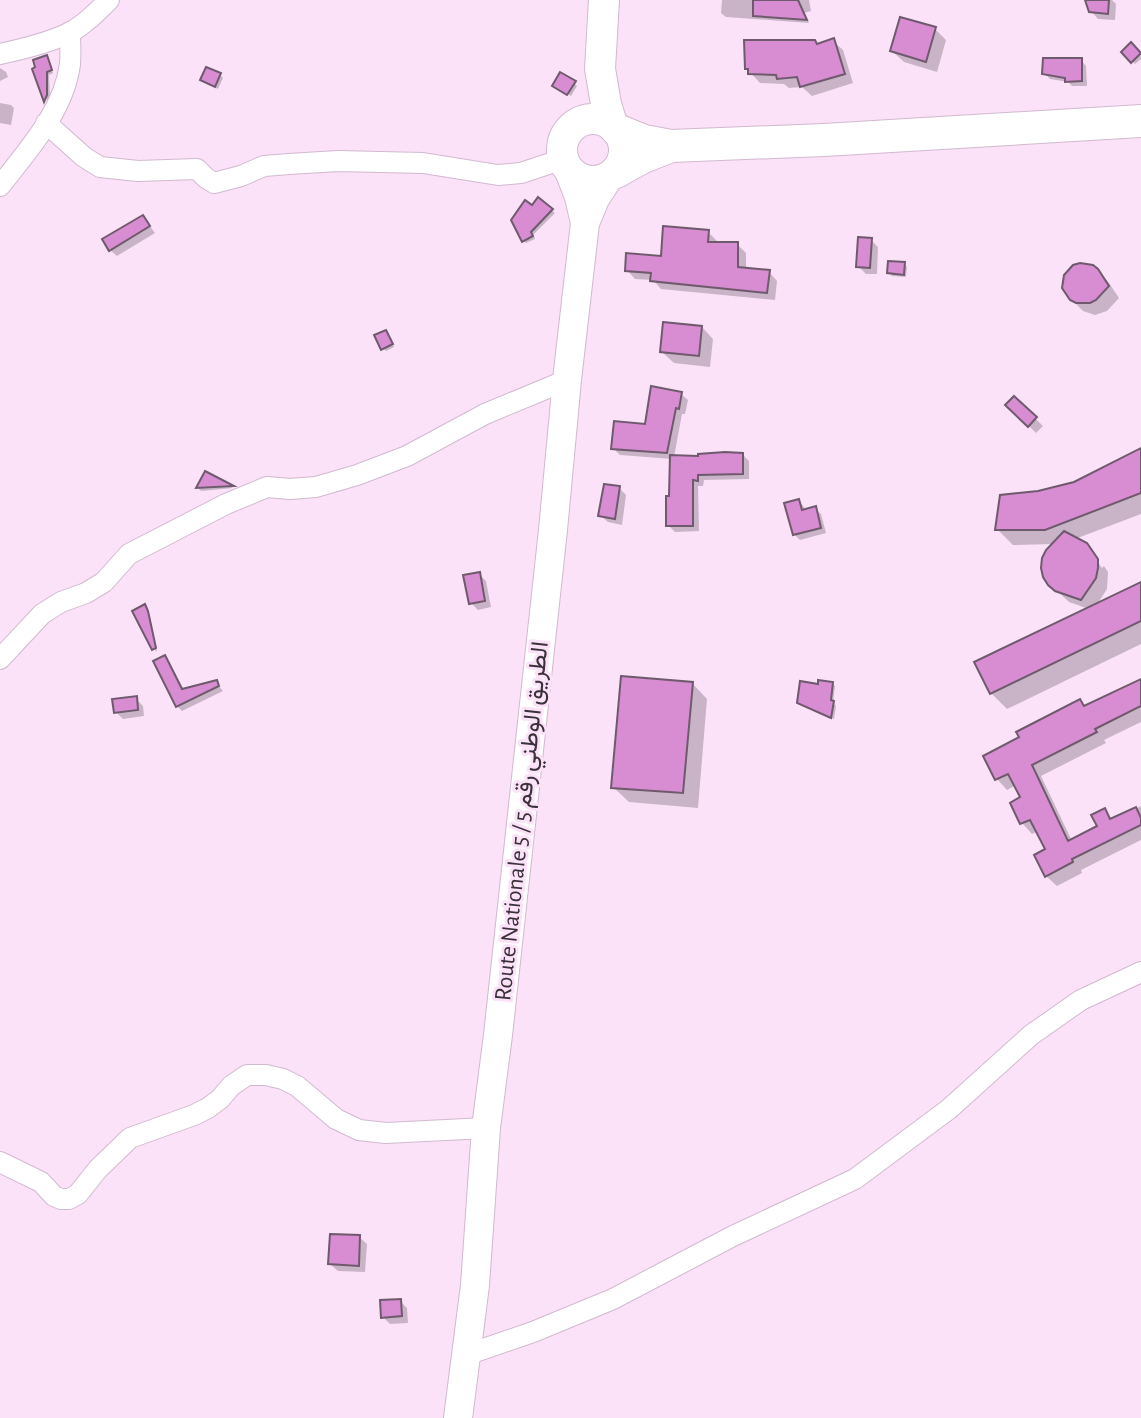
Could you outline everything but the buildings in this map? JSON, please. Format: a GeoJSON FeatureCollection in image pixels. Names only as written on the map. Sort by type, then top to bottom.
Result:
{"type":"FeatureCollection","features":[{"type":"Feature","properties":{"kind":"highway"},"geometry":{"type":"LineString","coordinates":[[615,128],[644,141],[671,146],[1141,121]]}},
{"type":"Feature","properties":{"kind":"highway"},"geometry":{"type":"LineString","coordinates":[[613,174],[671,146]]}},
{"type":"Feature","properties":{"kind":"main road"},"geometry":{"type":"LineString","coordinates":[[585,223],[595,199],[621,164],[624,146],[606,104],[600,69],[604,0]]}},
{"type":"Feature","properties":{"kind":"main road"},"geometry":{"type":"LineString","coordinates":[[585,223],[562,143],[600,69]]}},
{"type":"Feature","properties":{"kind":"main road"},"geometry":{"type":"LineString","coordinates":[[570,129],[591,119],[615,128]]}},
{"type":"Feature","properties":{"kind":"main road"},"geometry":{"type":"LineString","coordinates":[[566,165],[578,178],[588,181],[599,181],[613,174]]}},
{"type":"Feature","properties":{"kind":"main road","name":"Route Nationale 5 / الطريق الوطني رقم 5"},"geometry":{"type":"LineString","coordinates":[[458,1418],[475,1285],[486,1128],[585,223]]}},
{"type":"Feature","properties":{"kind":"street"},"geometry":{"type":"LineString","coordinates":[[0,54],[70,32],[109,0]]}},
{"type":"Feature","properties":{"kind":"street"},"geometry":{"type":"LineString","coordinates":[[0,186],[29,149],[64,89],[70,63],[70,32]]}},
{"type":"Feature","properties":{"kind":"street"},"geometry":{"type":"LineString","coordinates":[[46,123],[100,167],[138,171],[197,169],[214,183],[264,166],[338,161],[423,163],[498,175],[566,165]]}},
{"type":"Feature","properties":{"kind":"street"},"geometry":{"type":"LineString","coordinates":[[0,659],[42,614],[104,582],[129,554],[226,504],[267,487],[316,487],[357,475],[407,456],[485,414],[567,380]]}},
{"type":"Feature","properties":{"kind":"street"},"geometry":{"type":"LineString","coordinates":[[466,1355],[613,1299],[733,1236],[855,1179],[949,1109],[1031,1035],[1081,1000],[1141,972]]}},
{"type":"Feature","properties":{"kind":"street"},"geometry":{"type":"LineString","coordinates":[[0,1162],[41,1182],[54,1196],[69,1199],[78,1194],[130,1138],[208,1108],[247,1075],[283,1079],[297,1086],[336,1119],[359,1130],[386,1133],[486,1128]]}}]}
